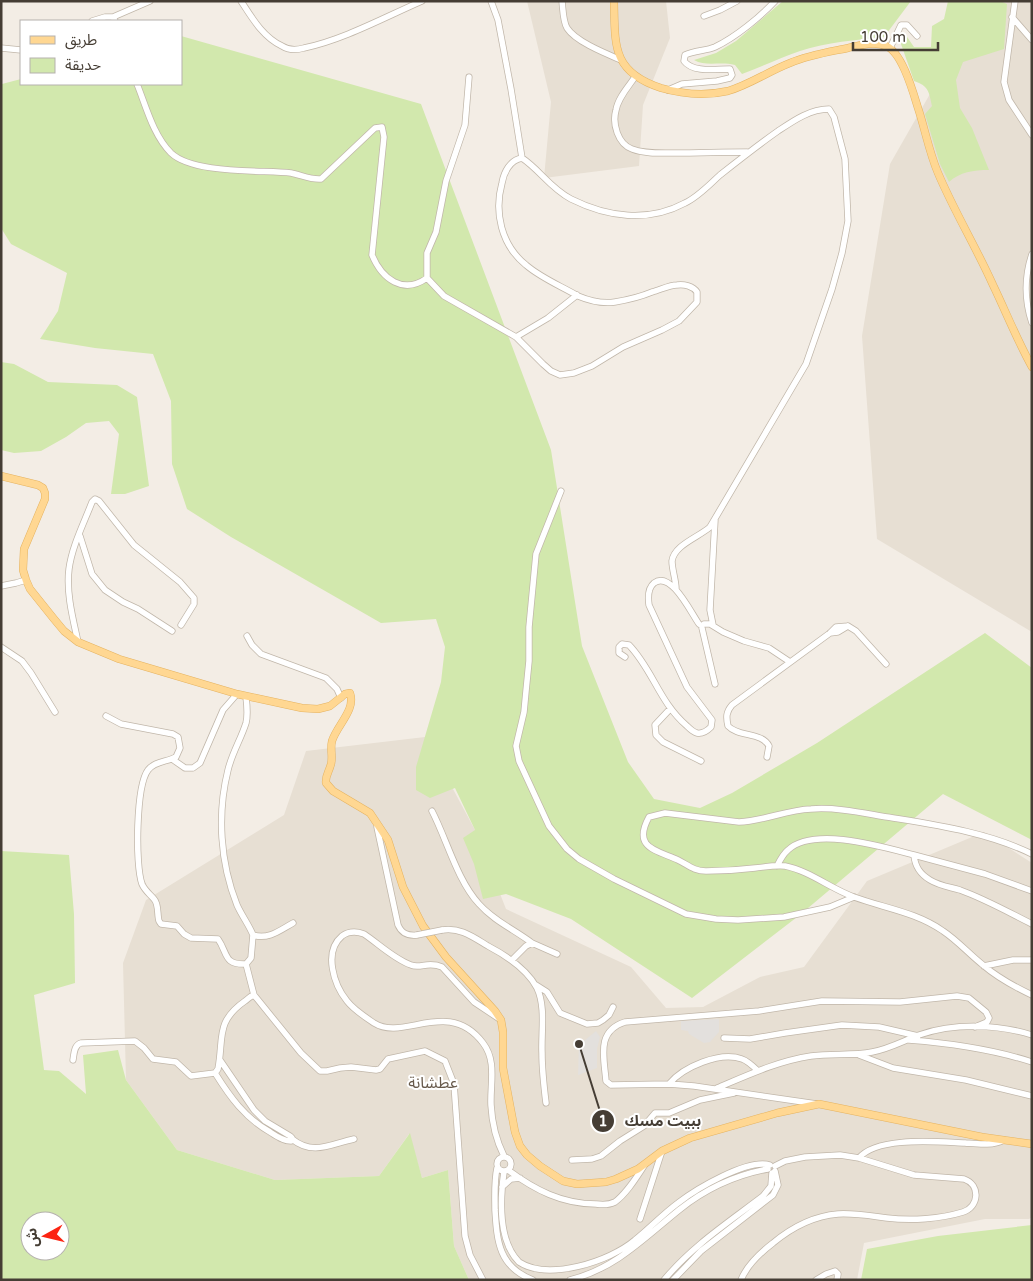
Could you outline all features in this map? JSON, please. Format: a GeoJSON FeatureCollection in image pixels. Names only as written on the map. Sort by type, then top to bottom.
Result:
{"type":"FeatureCollection","features":[{"type":"Feature","properties":{"kind":"main road"},"geometry":{"type":"LineString","coordinates":[[614,1],[617,47],[621,60],[627,70],[635,77],[668,90],[697,94],[728,90],[791,62],[821,53],[870,44],[884,45],[890,48],[896,54],[906,75],[937,171],[993,284],[1018,342],[1032,366]]}},
{"type":"Feature","properties":{"kind":"main road"},"geometry":{"type":"LineString","coordinates":[[1,476],[38,485],[45,493],[43,506],[24,549],[23,570],[30,589],[64,631],[78,642],[120,659],[246,697],[302,708],[318,709],[330,706],[345,694],[350,693],[350,706],[332,739],[331,761],[326,775],[326,783],[333,791],[367,810],[376,822],[388,840],[404,887],[423,926],[446,957],[501,1020],[504,1042],[503,1068],[515,1132],[520,1146],[527,1155],[552,1175],[564,1181],[577,1184],[606,1182],[646,1164],[662,1151],[690,1138],[777,1113],[819,1104],[982,1138],[1032,1144]]}},
{"type":"Feature","properties":{"kind":"street"},"geometry":{"type":"LineString","coordinates":[[95,20],[105,16],[114,19],[150,1]]}},
{"type":"Feature","properties":{"kind":"street"},"geometry":{"type":"LineString","coordinates":[[241,1],[259,27],[282,47],[292,50],[341,36],[422,1]]}},
{"type":"Feature","properties":{"kind":"street"},"geometry":{"type":"LineString","coordinates":[[491,1],[498,20],[522,158],[534,167],[549,184],[571,199],[604,211],[632,216],[655,214],[684,204],[748,152],[795,120],[820,109],[829,109],[834,117],[844,160],[848,221],[832,289],[806,364],[715,518],[705,532],[682,546],[673,556],[672,563],[676,589]]}},
{"type":"Feature","properties":{"kind":"street"},"geometry":{"type":"LineString","coordinates":[[562,1],[565,23],[568,30],[595,49],[621,60]]}},
{"type":"Feature","properties":{"kind":"street"},"geometry":{"type":"LineString","coordinates":[[704,16],[737,1]]}},
{"type":"Feature","properties":{"kind":"street"},"geometry":{"type":"LineString","coordinates":[[668,90],[682,84],[730,78],[732,75],[730,69],[702,69],[689,66],[684,61],[685,55],[704,51],[721,44],[758,17],[776,1]]}},
{"type":"Feature","properties":{"kind":"street"},"geometry":{"type":"LineString","coordinates":[[1016,1],[1012,17],[1004,82],[1009,100],[1032,135]]}},
{"type":"Feature","properties":{"kind":"street"},"geometry":{"type":"LineString","coordinates":[[1012,17],[1032,40]]}},
{"type":"Feature","properties":{"kind":"street"},"geometry":{"type":"LineString","coordinates":[[890,48],[901,26],[907,25],[917,36]]}},
{"type":"Feature","properties":{"kind":"street"},"geometry":{"type":"LineString","coordinates":[[1,48],[20,50]]}},
{"type":"Feature","properties":{"kind":"street"},"geometry":{"type":"LineString","coordinates":[[468,77],[466,125],[446,181],[436,232],[427,253],[427,278],[444,296],[516,337],[551,371],[560,374],[574,373],[592,366],[623,347],[658,332],[678,321],[697,302],[698,297],[695,289],[676,284],[638,297],[615,302],[596,302],[577,295],[526,266],[504,237],[499,218],[500,190],[507,168],[512,162],[522,158]]}},
{"type":"Feature","properties":{"kind":"street"},"geometry":{"type":"LineString","coordinates":[[635,77],[619,100],[615,111],[619,139],[631,149],[668,153],[748,152]]}},
{"type":"Feature","properties":{"kind":"street"},"geometry":{"type":"LineString","coordinates":[[137,85],[155,128],[164,145],[171,153],[189,162],[227,170],[289,173],[321,179],[375,128],[382,127],[384,137],[372,255],[379,269],[401,285],[414,286],[427,278]]}},
{"type":"Feature","properties":{"kind":"street"},"geometry":{"type":"LineString","coordinates":[[1032,254],[1025,276],[1025,285],[1032,323]]}},
{"type":"Feature","properties":{"kind":"street"},"geometry":{"type":"LineString","coordinates":[[516,337],[548,318],[577,295]]}},
{"type":"Feature","properties":{"kind":"street"},"geometry":{"type":"LineString","coordinates":[[561,491],[536,554],[529,626],[529,661],[524,712],[516,746],[522,768],[553,831],[567,849],[580,859],[614,879],[686,914],[731,920],[784,917],[830,907],[854,897]]}},
{"type":"Feature","properties":{"kind":"street"},"geometry":{"type":"LineString","coordinates":[[78,642],[70,604],[68,580],[70,561],[92,502],[98,499],[134,544],[180,582],[194,598],[194,604],[180,625]]}},
{"type":"Feature","properties":{"kind":"street"},"geometry":{"type":"LineString","coordinates":[[713,625],[710,610],[715,518]]}},
{"type":"Feature","properties":{"kind":"street"},"geometry":{"type":"LineString","coordinates":[[80,536],[92,574],[105,590],[123,602],[138,608],[172,631]]}},
{"type":"Feature","properties":{"kind":"street"},"geometry":{"type":"LineString","coordinates":[[1,586],[26,580]]}},
{"type":"Feature","properties":{"kind":"street"},"geometry":{"type":"LineString","coordinates":[[625,657],[618,653],[619,647],[622,644],[629,645],[636,652],[670,709],[684,724],[696,733],[704,732],[712,725],[710,716],[687,687],[649,605],[648,594],[655,582],[666,581],[676,589],[702,625],[716,684]]}},
{"type":"Feature","properties":{"kind":"street"},"geometry":{"type":"LineString","coordinates":[[702,625],[713,625],[723,632],[744,641],[769,648],[790,662]]}},
{"type":"Feature","properties":{"kind":"street"},"geometry":{"type":"LineString","coordinates":[[768,757],[768,742],[731,729],[728,726],[726,715],[732,705],[830,634],[848,626],[856,631],[886,664]]}},
{"type":"Feature","properties":{"kind":"street"},"geometry":{"type":"LineString","coordinates":[[247,636],[252,645],[261,654],[326,678],[338,690],[341,698]]}},
{"type":"Feature","properties":{"kind":"street"},"geometry":{"type":"LineString","coordinates":[[1,647],[22,661],[55,712]]}},
{"type":"Feature","properties":{"kind":"street"},"geometry":{"type":"LineString","coordinates":[[172,759],[185,768],[193,768],[200,763],[224,710],[237,694]]}},
{"type":"Feature","properties":{"kind":"street"},"geometry":{"type":"LineString","coordinates":[[246,697],[246,724],[233,752],[226,776],[221,815],[225,862],[243,917],[253,935],[251,958],[246,964]]}},
{"type":"Feature","properties":{"kind":"street"},"geometry":{"type":"LineString","coordinates":[[670,709],[655,725],[656,735],[663,742],[701,761]]}},
{"type":"Feature","properties":{"kind":"street"},"geometry":{"type":"LineString","coordinates":[[106,716],[121,724],[173,734],[178,737],[180,748],[178,755],[172,759],[155,764],[149,769],[142,784],[138,822],[140,874],[142,885],[156,901],[158,921],[161,924],[177,926],[184,934],[191,938],[218,939],[227,958],[238,964],[246,964]]}},
{"type":"Feature","properties":{"kind":"street"},"geometry":{"type":"LineString","coordinates":[[1032,854],[1006,843],[955,829],[863,813],[823,809],[801,810],[751,822],[665,813],[649,817],[644,825],[644,838],[647,845],[654,852],[676,859],[693,869],[707,871],[785,866],[804,872],[854,897],[909,913],[934,925],[962,945],[984,966],[1010,984],[1032,995]]}},
{"type":"Feature","properties":{"kind":"street"},"geometry":{"type":"LineString","coordinates":[[432,811],[468,890],[478,904],[493,918],[532,942],[557,954]]}},
{"type":"Feature","properties":{"kind":"street"},"geometry":{"type":"LineString","coordinates":[[376,822],[400,930],[405,934],[416,935],[453,929],[463,932],[512,960],[534,984],[541,1000],[542,1055],[546,1103]]}},
{"type":"Feature","properties":{"kind":"street"},"geometry":{"type":"LineString","coordinates":[[777,866],[786,851],[796,844],[828,838],[878,846],[914,855],[985,874],[1032,891]]}},
{"type":"Feature","properties":{"kind":"street"},"geometry":{"type":"LineString","coordinates":[[914,855],[917,868],[930,880],[995,905],[1032,924]]}},
{"type":"Feature","properties":{"kind":"street"},"geometry":{"type":"LineString","coordinates":[[253,935],[261,938],[293,923]]}},
{"type":"Feature","properties":{"kind":"street"},"geometry":{"type":"LineString","coordinates":[[501,1020],[474,1002],[442,967],[432,964],[415,966],[407,963],[364,934],[358,932],[345,934],[337,941],[332,952],[332,963],[339,987],[347,1001],[374,1023],[389,1028],[445,1021],[459,1025],[477,1036],[488,1050],[492,1065],[492,1107],[497,1140],[495,1200],[500,1249],[506,1261],[513,1269],[533,1280]]}},
{"type":"Feature","properties":{"kind":"street"},"geometry":{"type":"LineString","coordinates":[[512,960],[532,942]]}},
{"type":"Feature","properties":{"kind":"street"},"geometry":{"type":"LineString","coordinates":[[984,966],[1013,960],[1032,960]]}},
{"type":"Feature","properties":{"kind":"street"},"geometry":{"type":"LineString","coordinates":[[246,964],[254,995],[301,1053],[320,1071],[351,1067],[376,1070],[380,1069],[388,1059],[425,1051],[445,1061],[454,1084],[466,1236],[470,1255],[483,1280]]}},
{"type":"Feature","properties":{"kind":"street"},"geometry":{"type":"LineString","coordinates":[[534,984],[547,992],[560,1013],[587,1024],[598,1023],[603,1020],[609,1015],[613,1007]]}},
{"type":"Feature","properties":{"kind":"street"},"geometry":{"type":"LineString","coordinates":[[73,1060],[76,1048],[81,1043],[135,1041],[153,1059],[176,1062],[192,1076],[215,1073],[218,1069],[224,1025],[228,1016],[235,1007],[254,995]]}},
{"type":"Feature","properties":{"kind":"street"},"geometry":{"type":"LineString","coordinates":[[819,1104],[716,1088],[669,1084],[608,1084],[606,1080],[604,1039],[614,1027],[625,1022],[759,1011],[838,1000],[900,1002],[957,996],[969,998],[986,1012],[989,1018],[987,1022],[975,1027]]}},
{"type":"Feature","properties":{"kind":"street"},"geometry":{"type":"LineString","coordinates":[[724,1038],[750,1039],[842,1025],[879,1027],[918,1036]]}},
{"type":"Feature","properties":{"kind":"street"},"geometry":{"type":"LineString","coordinates":[[716,1088],[758,1070],[783,1062],[812,1056],[858,1055],[894,1046],[918,1036],[955,1028],[1006,1029],[1032,1036]]}},
{"type":"Feature","properties":{"kind":"street"},"geometry":{"type":"LineString","coordinates":[[908,1040],[992,1052],[1032,1062]]}},
{"type":"Feature","properties":{"kind":"street"},"geometry":{"type":"LineString","coordinates":[[858,1055],[893,1068],[966,1080],[1032,1096]]}},
{"type":"Feature","properties":{"kind":"street"},"geometry":{"type":"LineString","coordinates":[[669,1084],[678,1074],[685,1070],[704,1062],[720,1059],[740,1058],[758,1070]]}},
{"type":"Feature","properties":{"kind":"street"},"geometry":{"type":"LineString","coordinates":[[220,1060],[254,1110],[265,1121],[290,1136],[298,1144],[314,1149],[354,1138]]}},
{"type":"Feature","properties":{"kind":"street"},"geometry":{"type":"LineString","coordinates":[[215,1073],[247,1117],[275,1135],[286,1140],[291,1141],[292,1139]]}},
{"type":"Feature","properties":{"kind":"street"},"geometry":{"type":"LineString","coordinates":[[572,1160],[592,1159],[601,1156],[644,1126],[655,1113],[666,1114],[700,1100],[739,1092]]}},
{"type":"Feature","properties":{"kind":"street"},"geometry":{"type":"LineString","coordinates":[[497,1140],[504,1156],[510,1161],[502,1187],[504,1230],[512,1254],[526,1269],[548,1276],[583,1269],[618,1252],[634,1241],[679,1202],[744,1176],[772,1169],[785,1161],[823,1155],[859,1158],[914,1175],[968,1180],[976,1188],[975,1202],[966,1211],[918,1219],[846,1214],[809,1221],[789,1231],[763,1250],[752,1262],[741,1280]]}},
{"type":"Feature","properties":{"kind":"street"},"geometry":{"type":"LineString","coordinates":[[859,1158],[866,1151],[883,1145],[934,1142],[991,1144],[1004,1140]]}},
{"type":"Feature","properties":{"kind":"street"},"geometry":{"type":"LineString","coordinates":[[640,1220],[662,1151]]}},
{"type":"Feature","properties":{"kind":"street"},"geometry":{"type":"LineString","coordinates":[[497,1160],[504,1156]]}},
{"type":"Feature","properties":{"kind":"street"},"geometry":{"type":"LineString","coordinates":[[570,1280],[596,1270],[625,1254],[651,1235],[699,1193],[742,1168],[760,1163],[772,1169],[778,1185],[773,1195],[692,1251],[664,1280]]}},
{"type":"Feature","properties":{"kind":"street"},"geometry":{"type":"LineString","coordinates":[[497,1168],[507,1169],[550,1196],[562,1200],[586,1204],[608,1204],[617,1200],[628,1189],[646,1164]]}},
{"type":"Feature","properties":{"kind":"street"},"geometry":{"type":"LineString","coordinates":[[742,1168],[744,1176]]}},
{"type":"Feature","properties":{"kind":"street"},"geometry":{"type":"LineString","coordinates":[[502,1187],[511,1179],[518,1177]]}},
{"type":"Feature","properties":{"kind":"street"},"geometry":{"type":"LineString","coordinates":[[673,1280],[726,1227]]}},
{"type":"Feature","properties":{"kind":"street"},"geometry":{"type":"LineString","coordinates":[[816,1280],[836,1271],[838,1274],[837,1280]]}},
{"type":"Feature","properties":{"kind":"shaded area"},"geometry":{"type":"Polygon","coordinates":[[[527,1],[666,1],[670,38],[643,105],[639,166],[544,178],[551,102],[527,1]]]}},
{"type":"Feature","properties":{"kind":"shaded area"},"geometry":{"type":"Polygon","coordinates":[[[983,1],[1032,1],[1032,632],[877,539],[862,336],[890,164],[983,1]]]}},
{"type":"Feature","properties":{"kind":"shaded area"},"geometry":{"type":"Polygon","coordinates":[[[425,737],[475,830],[506,909],[631,967],[666,1008],[703,1007],[760,977],[804,967],[867,881],[984,832],[1032,863],[1032,1217],[1029,1219],[985,1219],[864,1243],[857,1280],[469,1280],[454,1246],[448,1170],[422,1178],[409,1134],[379,1176],[275,1180],[177,1150],[126,1080],[123,963],[146,900],[284,815],[306,751],[425,737]]]}},
{"type":"Feature","properties":{"kind":"shaded area"},"geometry":{"type":"Polygon","coordinates":[[[719,1019],[719,1032],[710,1042],[704,1043],[689,1034],[688,1031],[681,1030],[681,1021],[719,1019]]]}},
{"type":"Feature","properties":{"kind":"shaded area"},"geometry":{"type":"Polygon","coordinates":[[[596,1031],[600,1037],[597,1049],[597,1068],[578,1075],[579,1045],[596,1031]]]}},
{"type":"Feature","properties":{"kind":"green space"},"geometry":{"type":"Polygon","coordinates":[[[783,1],[911,1],[884,37],[821,45],[742,74],[735,65],[704,63],[694,60],[716,53],[736,41],[783,1]]]}},
{"type":"Feature","properties":{"kind":"green space"},"geometry":{"type":"Polygon","coordinates":[[[948,1],[1000,1],[1007,4],[1004,49],[963,62],[956,80],[960,108],[972,128],[989,170],[967,172],[949,182],[940,164],[925,114],[932,106],[929,93],[923,85],[914,81],[901,44],[905,34],[914,47],[931,47],[932,26],[944,19],[948,1]]]}},
{"type":"Feature","properties":{"kind":"green space"},"geometry":{"type":"Polygon","coordinates":[[[182,36],[421,104],[551,450],[582,646],[628,762],[654,799],[700,808],[732,793],[817,743],[985,633],[1032,668],[1032,840],[943,794],[801,914],[692,998],[571,919],[506,894],[483,899],[474,864],[463,838],[475,830],[455,788],[430,798],[416,790],[416,767],[441,682],[445,647],[436,619],[381,623],[231,537],[187,509],[172,464],[171,401],[153,354],[95,348],[40,339],[58,311],[67,273],[11,244],[1,228],[2,84],[20,79],[20,85],[182,85],[182,36]]]}},
{"type":"Feature","properties":{"kind":"green space"},"geometry":{"type":"Polygon","coordinates":[[[1,362],[14,364],[48,382],[117,385],[137,397],[149,486],[125,494],[111,494],[119,434],[109,421],[86,423],[41,451],[14,453],[1,450],[1,362]]]}},
{"type":"Feature","properties":{"kind":"green space"},"geometry":{"type":"Polygon","coordinates":[[[1,851],[69,855],[74,914],[75,983],[34,995],[44,1070],[59,1071],[86,1094],[83,1055],[118,1050],[126,1080],[177,1150],[275,1180],[379,1176],[410,1133],[422,1178],[448,1170],[454,1246],[469,1280],[1,1280],[1,851]]]}},
{"type":"Feature","properties":{"kind":"green space"},"geometry":{"type":"Polygon","coordinates":[[[1032,1225],[1032,1280],[861,1280],[867,1249],[938,1236],[1032,1225]]]}},
{"type":"Feature","properties":{"kind":"place","name":"ببيت مسك"},"geometry":{"type":"Point","coordinates":[579,1044]}},
{"type":"Feature","properties":{"kind":"district","name":"عطشانة"},"geometry":{"type":"Point","coordinates":[433,1083]}}]}
